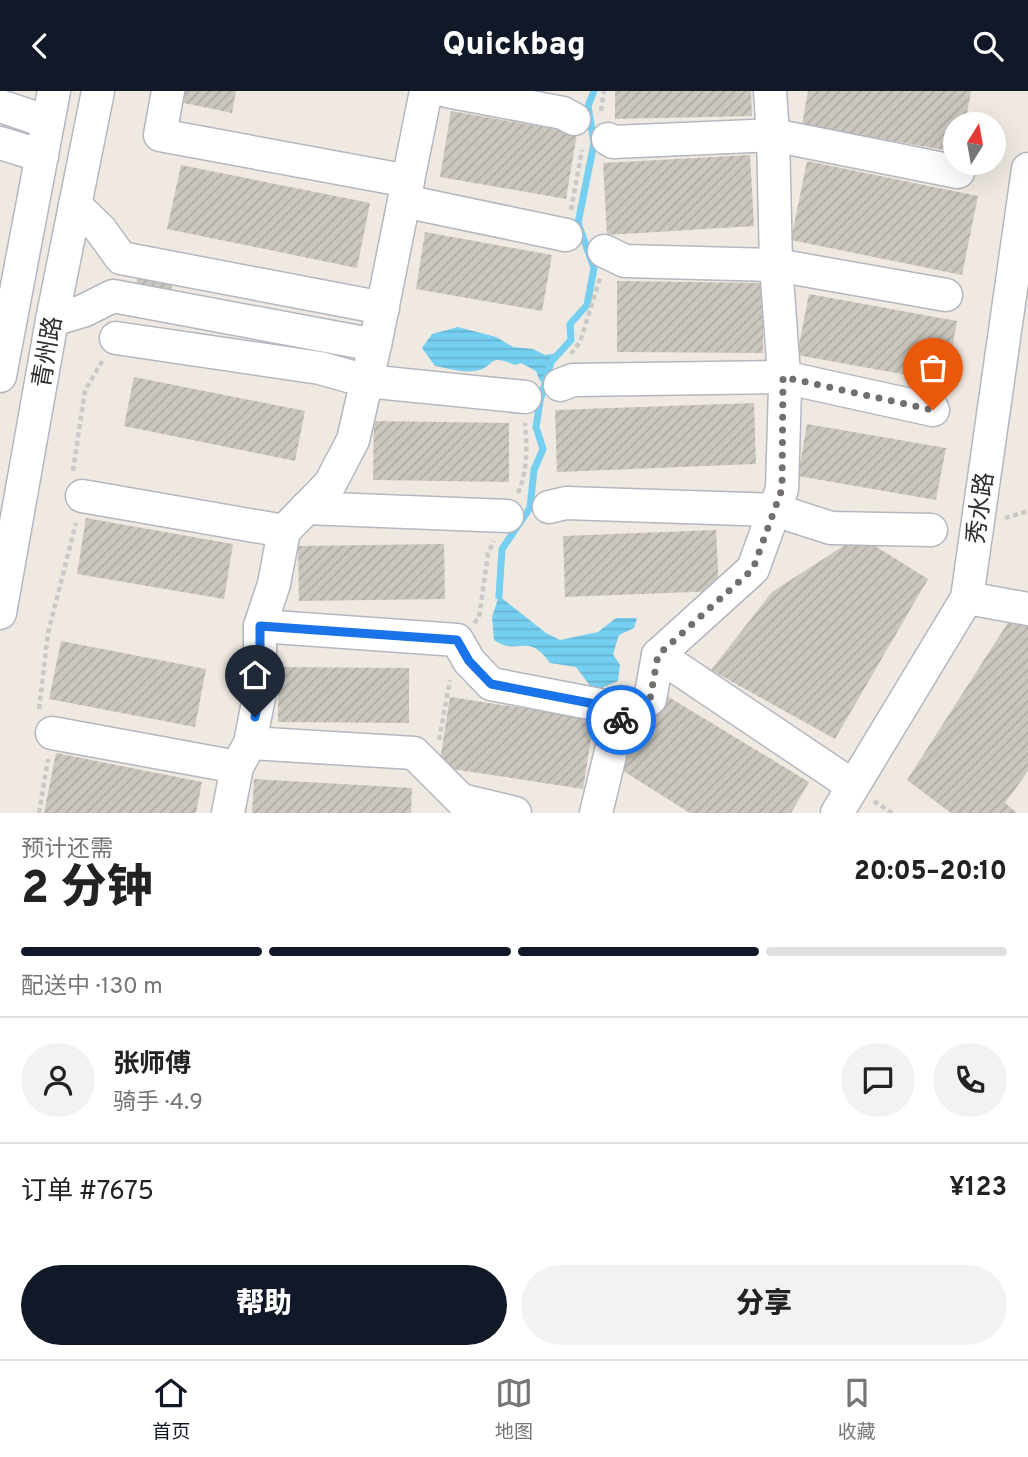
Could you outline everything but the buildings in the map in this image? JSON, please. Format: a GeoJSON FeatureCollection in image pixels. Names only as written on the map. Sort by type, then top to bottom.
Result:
{"type":"FeatureCollection","features":[{"type":"Feature","properties":{"kind":"street","name":"青州路"},"geometry":{"type":"LineString","coordinates":[[0,376],[4,331],[54,91]]}},
{"type":"Feature","properties":{"kind":"street","name":"青州路"},"geometry":{"type":"LineString","coordinates":[[0,613],[52,320],[98,91]]}},
{"type":"Feature","properties":{"kind":"street"},"geometry":{"type":"LineString","coordinates":[[168,91],[160,135],[406,191],[566,235]]}},
{"type":"Feature","properties":{"kind":"street"},"geometry":{"type":"LineString","coordinates":[[228,813],[260,692],[260,626],[274,584],[285,531],[330,484],[353,440],[383,307],[426,91]]}},
{"type":"Feature","properties":{"kind":"street"},"geometry":{"type":"LineString","coordinates":[[447,91],[563,113],[574,119]]}},
{"type":"Feature","properties":{"kind":"street"},"geometry":{"type":"LineString","coordinates":[[596,813],[618,722],[650,699],[658,655],[753,569],[782,489],[783,377],[770,91]]}},
{"type":"Feature","properties":{"kind":"street"},"geometry":{"type":"LineString","coordinates":[[0,106],[48,122]]}},
{"type":"Feature","properties":{"kind":"street"},"geometry":{"type":"LineString","coordinates":[[608,139],[613,142],[774,135],[943,169]]}},
{"type":"Feature","properties":{"kind":"street"},"geometry":{"type":"LineString","coordinates":[[0,143],[41,156]]}},
{"type":"Feature","properties":{"kind":"street","name":"秀水路"},"geometry":{"type":"LineString","coordinates":[[836,813],[967,599],[1028,169]]}},
{"type":"Feature","properties":{"kind":"street"},"geometry":{"type":"LineString","coordinates":[[75,205],[100,229],[121,258],[383,307]]}},
{"type":"Feature","properties":{"kind":"street"},"geometry":{"type":"LineString","coordinates":[[604,251],[625,261],[776,265],[946,295]]}},
{"type":"Feature","properties":{"kind":"street"},"geometry":{"type":"LineString","coordinates":[[52,320],[83,311],[113,296],[375,345]]}},
{"type":"Feature","properties":{"kind":"street"},"geometry":{"type":"LineString","coordinates":[[116,338],[320,368],[366,381],[522,399],[525,397]]}},
{"type":"Feature","properties":{"kind":"street"},"geometry":{"type":"LineString","coordinates":[[560,385],[573,380],[783,377],[933,410]]}},
{"type":"Feature","properties":{"kind":"street"},"geometry":{"type":"LineString","coordinates":[[82,496],[285,531]]}},
{"type":"Feature","properties":{"kind":"street"},"geometry":{"type":"LineString","coordinates":[[549,507],[566,503],[775,510],[831,528],[931,530]]}},
{"type":"Feature","properties":{"kind":"street"},"geometry":{"type":"LineString","coordinates":[[306,508],[507,516]]}},
{"type":"Feature","properties":{"kind":"street"},"geometry":{"type":"LineString","coordinates":[[967,599],[1028,609]]}},
{"type":"Feature","properties":{"kind":"street"},"geometry":{"type":"LineString","coordinates":[[260,626],[457,640],[469,661],[491,684],[600,705],[618,722]]}},
{"type":"Feature","properties":{"kind":"street"},"geometry":{"type":"LineString","coordinates":[[658,655],[853,786]]}},
{"type":"Feature","properties":{"kind":"street"},"geometry":{"type":"LineString","coordinates":[[52,733],[243,755],[414,753],[461,800],[515,813]]}},
{"type":"Feature","properties":{"kind":"path"},"geometry":{"type":"LineString","coordinates":[[566,235],[582,160],[582,139],[574,119]]}},
{"type":"Feature","properties":{"kind":"path"},"geometry":{"type":"LineString","coordinates":[[560,385],[563,366],[580,342],[600,277],[604,251]]}},
{"type":"Feature","properties":{"kind":"path"},"geometry":{"type":"LineString","coordinates":[[39,813],[52,733],[38,716],[48,633],[82,496],[72,469],[85,390],[116,338]]}},
{"type":"Feature","properties":{"kind":"path"},"geometry":{"type":"LineString","coordinates":[[434,773],[457,640],[479,618],[488,553],[522,484],[528,446],[524,424],[525,397]]}},
{"type":"Feature","properties":{"kind":"water"},"geometry":{"type":"Polygon","coordinates":[[[458,327],[496,337],[513,347],[533,349],[545,355],[559,353],[551,362],[545,382],[540,381],[536,371],[521,363],[515,365],[495,360],[486,367],[469,371],[435,366],[422,348],[432,334],[458,327]]]}},
{"type":"Feature","properties":{"kind":"water"},"geometry":{"type":"Polygon","coordinates":[[[499,596],[546,633],[560,640],[598,632],[616,618],[637,618],[634,628],[619,635],[613,654],[620,665],[618,681],[594,691],[576,667],[550,663],[535,648],[529,646],[503,645],[494,640],[492,617],[499,596]]]}},
{"type":"Feature","properties":{"kind":"waterway"},"geometry":{"type":"LineString","coordinates":[[499,596],[502,549],[530,508],[534,470],[543,449],[536,427],[551,362],[571,340],[570,324],[587,305],[594,268],[578,223],[594,143],[588,106],[594,91]]}},
{"type":"Feature","properties":{"kind":"way so far"},"geometry":{"type":"LineString","coordinates":[[621,720],[650,699],[658,655],[753,569],[782,489],[785,389],[783,377],[933,410]]}},
{"type":"Feature","properties":{"kind":"route"},"geometry":{"type":"LineString","coordinates":[[255,717],[260,692],[260,626],[457,640],[469,661],[491,684],[600,705],[618,722],[621,720]]}}]}
